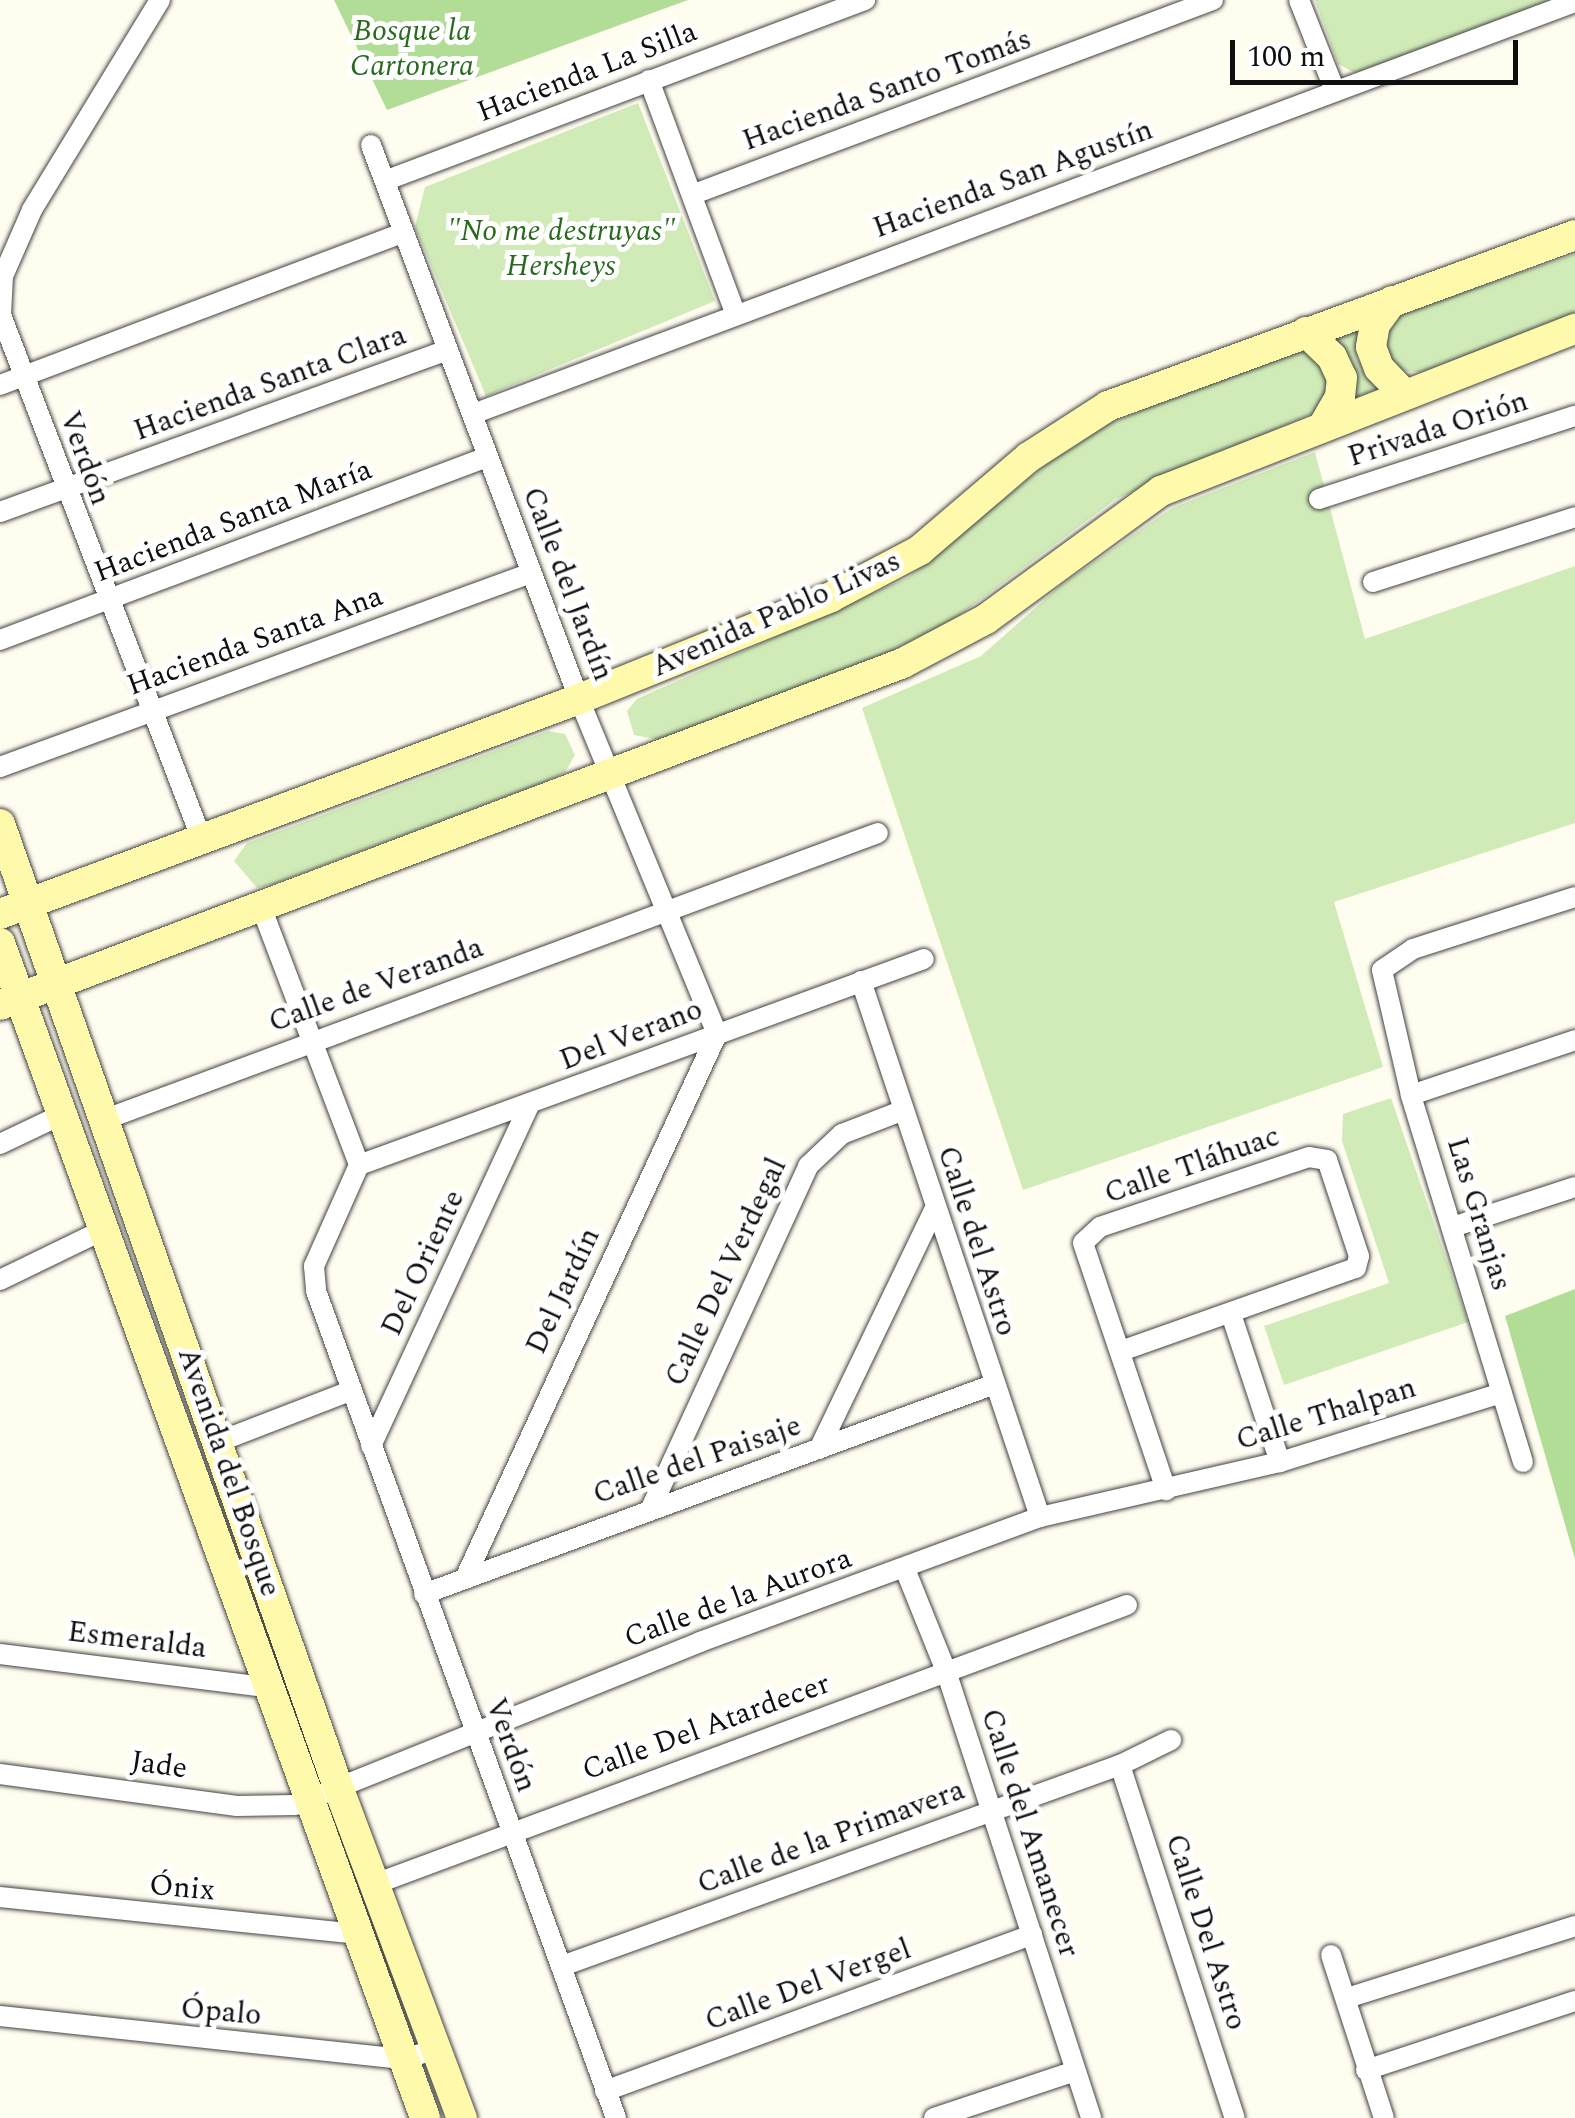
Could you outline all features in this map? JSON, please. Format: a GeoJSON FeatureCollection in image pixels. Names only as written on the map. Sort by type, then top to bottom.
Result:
{"type":"FeatureCollection","features":[{"type":"Feature","properties":{"kind":"main road","name":"Avenida Pablo Livas"},"geometry":{"type":"LineString","coordinates":[[0,914],[578,699],[865,581],[920,550],[1029,457],[1096,413],[1306,332],[1575,236]]}},
{"type":"Feature","properties":{"kind":"main road"},"geometry":{"type":"LineString","coordinates":[[1392,302],[1374,324],[1370,347],[1378,368],[1403,393]]}},
{"type":"Feature","properties":{"kind":"main road"},"geometry":{"type":"LineString","coordinates":[[10,1001],[938,647],[1162,491],[1325,422],[1575,329]]}},
{"type":"Feature","properties":{"kind":"main road"},"geometry":{"type":"LineString","coordinates":[[1306,332],[1342,378],[1340,396],[1325,422]]}},
{"type":"Feature","properties":{"kind":"main road","name":"Avenida del Bosque"},"geometry":{"type":"LineString","coordinates":[[0,824],[337,1784],[462,2118]]}},
{"type":"Feature","properties":{"kind":"main road","name":"Avenida del Bosque"},"geometry":{"type":"LineString","coordinates":[[0,943],[10,1001],[61,1115],[425,2118]]}},
{"type":"Feature","properties":{"kind":"street","name":"Verdón"},"geometry":{"type":"LineString","coordinates":[[160,0],[10,254],[1,315],[63,489],[202,840]]}},
{"type":"Feature","properties":{"kind":"street","name":"Hacienda La Silla"},"geometry":{"type":"LineString","coordinates":[[387,180],[865,0]]}},
{"type":"Feature","properties":{"kind":"street","name":"Hacienda Santo Tomás"},"geometry":{"type":"LineString","coordinates":[[694,194],[1214,0]]}},
{"type":"Feature","properties":{"kind":"street"},"geometry":{"type":"LineString","coordinates":[[1300,0],[1335,91]]}},
{"type":"Feature","properties":{"kind":"street","name":"Hacienda San Agustín"},"geometry":{"type":"LineString","coordinates":[[473,414],[1575,2]]}},
{"type":"Feature","properties":{"kind":"street"},"geometry":{"type":"LineString","coordinates":[[649,80],[735,314]]}},
{"type":"Feature","properties":{"kind":"street","name":"Calle del Jardín"},"geometry":{"type":"LineString","coordinates":[[372,145],[578,699],[717,1034]]}},
{"type":"Feature","properties":{"kind":"street"},"geometry":{"type":"LineString","coordinates":[[0,384],[402,233]]}},
{"type":"Feature","properties":{"kind":"street","name":"Hacienda Santa Clara"},"geometry":{"type":"LineString","coordinates":[[0,512],[448,350]]}},
{"type":"Feature","properties":{"kind":"street","name":"Privada Orión"},"geometry":{"type":"LineString","coordinates":[[1319,499],[1575,416]]}},
{"type":"Feature","properties":{"kind":"street","name":"Hacienda Santa María"},"geometry":{"type":"LineString","coordinates":[[0,640],[488,457]]}},
{"type":"Feature","properties":{"kind":"street"},"geometry":{"type":"LineString","coordinates":[[1373,582],[1575,517]]}},
{"type":"Feature","properties":{"kind":"street","name":"Hacienda Santa Ana"},"geometry":{"type":"LineString","coordinates":[[0,767],[531,574]]}},
{"type":"Feature","properties":{"kind":"street","name":"Calle de Veranda"},"geometry":{"type":"LineString","coordinates":[[106,1119],[878,833]]}},
{"type":"Feature","properties":{"kind":"street","name":"Las Granjas"},"geometry":{"type":"LineString","coordinates":[[1523,1462],[1381,984],[1390,960],[1575,896]]}},
{"type":"Feature","properties":{"kind":"street"},"geometry":{"type":"LineString","coordinates":[[260,904],[359,1165]]}},
{"type":"Feature","properties":{"kind":"street","name":"Del Verano"},"geometry":{"type":"LineString","coordinates":[[359,1165],[924,959]]}},
{"type":"Feature","properties":{"kind":"street","name":"Calle del Astro"},"geometry":{"type":"LineString","coordinates":[[861,982],[992,1385],[1040,1517]]}},
{"type":"Feature","properties":{"kind":"street","name":"Del Jardín"},"geometry":{"type":"LineString","coordinates":[[467,1574],[717,1034]]}},
{"type":"Feature","properties":{"kind":"street"},"geometry":{"type":"LineString","coordinates":[[1411,1095],[1575,1040]]}},
{"type":"Feature","properties":{"kind":"street","name":"Del Oriente"},"geometry":{"type":"LineString","coordinates":[[370,1446],[529,1106]]}},
{"type":"Feature","properties":{"kind":"street","name":"Calle Del Verdegal"},"geometry":{"type":"LineString","coordinates":[[651,1508],[808,1166],[842,1134],[904,1110]]}},
{"type":"Feature","properties":{"kind":"street"},"geometry":{"type":"LineString","coordinates":[[0,1144],[61,1115]]}},
{"type":"Feature","properties":{"kind":"street","name":"Calle Tláhuac"},"geometry":{"type":"LineString","coordinates":[[1121,1351],[1084,1255],[1089,1234],[1320,1156],[1332,1168],[1359,1256],[1348,1272],[1231,1314]]}},
{"type":"Feature","properties":{"kind":"street","name":"Verdón"},"geometry":{"type":"LineString","coordinates":[[359,1165],[312,1279],[616,2118]]}},
{"type":"Feature","properties":{"kind":"street"},"geometry":{"type":"LineString","coordinates":[[1453,1227],[1575,1187]]}},
{"type":"Feature","properties":{"kind":"street"},"geometry":{"type":"LineString","coordinates":[[819,1449],[934,1210]]}},
{"type":"Feature","properties":{"kind":"street"},"geometry":{"type":"LineString","coordinates":[[0,1280],[103,1230]]}},
{"type":"Feature","properties":{"kind":"street"},"geometry":{"type":"LineString","coordinates":[[1166,1490],[1121,1351],[1231,1314],[1280,1462]]}},
{"type":"Feature","properties":{"kind":"street","name":"Calle del Paisaje"},"geometry":{"type":"LineString","coordinates":[[424,1594],[467,1574],[992,1385]]}},
{"type":"Feature","properties":{"kind":"street"},"geometry":{"type":"LineString","coordinates":[[218,1442],[350,1391]]}},
{"type":"Feature","properties":{"kind":"street","name":"Calle Thalpan"},"geometry":{"type":"LineString","coordinates":[[1166,1490],[1280,1462],[1502,1392]]}},
{"type":"Feature","properties":{"kind":"street","name":"Calle de la Aurora"},"geometry":{"type":"LineString","coordinates":[[309,1800],[337,1784],[1040,1517],[1166,1490]]}},
{"type":"Feature","properties":{"kind":"street","name":"Calle del Amanecer"},"geometry":{"type":"LineString","coordinates":[[906,1569],[946,1671],[1091,2118]]}},
{"type":"Feature","properties":{"kind":"street","name":"Calle Del Atardecer"},"geometry":{"type":"LineString","coordinates":[[375,1884],[1127,1606]]}},
{"type":"Feature","properties":{"kind":"street","name":"Esmeralda"},"geometry":{"type":"LineString","coordinates":[[0,1654],[266,1686]]}},
{"type":"Feature","properties":{"kind":"street","name":"Calle de la Primavera"},"geometry":{"type":"LineString","coordinates":[[562,1966],[1120,1766],[1170,1740]]}},
{"type":"Feature","properties":{"kind":"street","name":"Calle Del Astro"},"geometry":{"type":"LineString","coordinates":[[1120,1766],[1235,2118]]}},
{"type":"Feature","properties":{"kind":"street","name":"Jade"},"geometry":{"type":"LineString","coordinates":[[0,1774],[236,1806],[309,1800]]}},
{"type":"Feature","properties":{"kind":"street","name":"Ónix"},"geometry":{"type":"LineString","coordinates":[[0,1896],[359,1934]]}},
{"type":"Feature","properties":{"kind":"street"},"geometry":{"type":"LineString","coordinates":[[1346,1998],[1575,1926]]}},
{"type":"Feature","properties":{"kind":"street","name":"Calle Del Vergel"},"geometry":{"type":"LineString","coordinates":[[605,2091],[1032,1935]]}},
{"type":"Feature","properties":{"kind":"street"},"geometry":{"type":"LineString","coordinates":[[1331,1954],[1384,2118]]}},
{"type":"Feature","properties":{"kind":"street"},"geometry":{"type":"LineString","coordinates":[[1366,2070],[1575,2001]]}},
{"type":"Feature","properties":{"kind":"street","name":"Ópalo"},"geometry":{"type":"LineString","coordinates":[[0,2016],[405,2059],[435,2049]]}},
{"type":"Feature","properties":{"kind":"street"},"geometry":{"type":"LineString","coordinates":[[943,2116],[1075,2071]]}},
{"type":"Feature","properties":{"kind":"green space","name":"Bosque la Cartonera"},"geometry":{"type":"Polygon","coordinates":[[[334,0],[688,0],[387,110],[334,0]]]}},
{"type":"Feature","properties":{"kind":"green space"},"geometry":{"type":"Polygon","coordinates":[[[1315,0],[1560,0],[1355,73],[1338,64],[1315,0]]]}},
{"type":"Feature","properties":{"kind":"green space","name":"\"No me destruyas\" Hersheys"},"geometry":{"type":"Polygon","coordinates":[[[638,103],[715,301],[486,396],[415,227],[425,187],[638,103]]]}},
{"type":"Feature","properties":{"kind":"green space"},"geometry":{"type":"Polygon","coordinates":[[[1575,254],[1575,316],[1421,372],[1396,371],[1383,356],[1386,324],[1403,313],[1575,254]]]}},
{"type":"Feature","properties":{"kind":"green space"},"geometry":{"type":"Polygon","coordinates":[[[1357,329],[1357,359],[1380,388],[1352,399],[1356,371],[1332,337],[1357,329]]]}},
{"type":"Feature","properties":{"kind":"green space"},"geometry":{"type":"Polygon","coordinates":[[[1298,349],[1316,354],[1332,384],[1318,411],[1116,499],[953,620],[869,662],[661,740],[634,735],[627,711],[637,699],[907,578],[1048,463],[1110,423],[1298,349]]]}},
{"type":"Feature","properties":{"kind":"green space"},"geometry":{"type":"Polygon","coordinates":[[[1315,452],[1365,639],[1575,566],[1575,823],[1334,902],[1383,1067],[1023,1190],[862,708],[981,656],[1061,585],[1172,508],[1315,452]]]}},
{"type":"Feature","properties":{"kind":"green space"},"geometry":{"type":"Polygon","coordinates":[[[548,731],[565,734],[575,755],[565,772],[544,782],[273,884],[257,888],[234,861],[247,843],[548,731]]]}},
{"type":"Feature","properties":{"kind":"green space"},"geometry":{"type":"Polygon","coordinates":[[[1391,1098],[1468,1322],[1284,1385],[1264,1326],[1389,1283],[1342,1141],[1343,1114],[1391,1098]]]}},
{"type":"Feature","properties":{"kind":"green space"},"geometry":{"type":"Polygon","coordinates":[[[1575,1289],[1575,1559],[1505,1316],[1575,1289]]]}}]}
